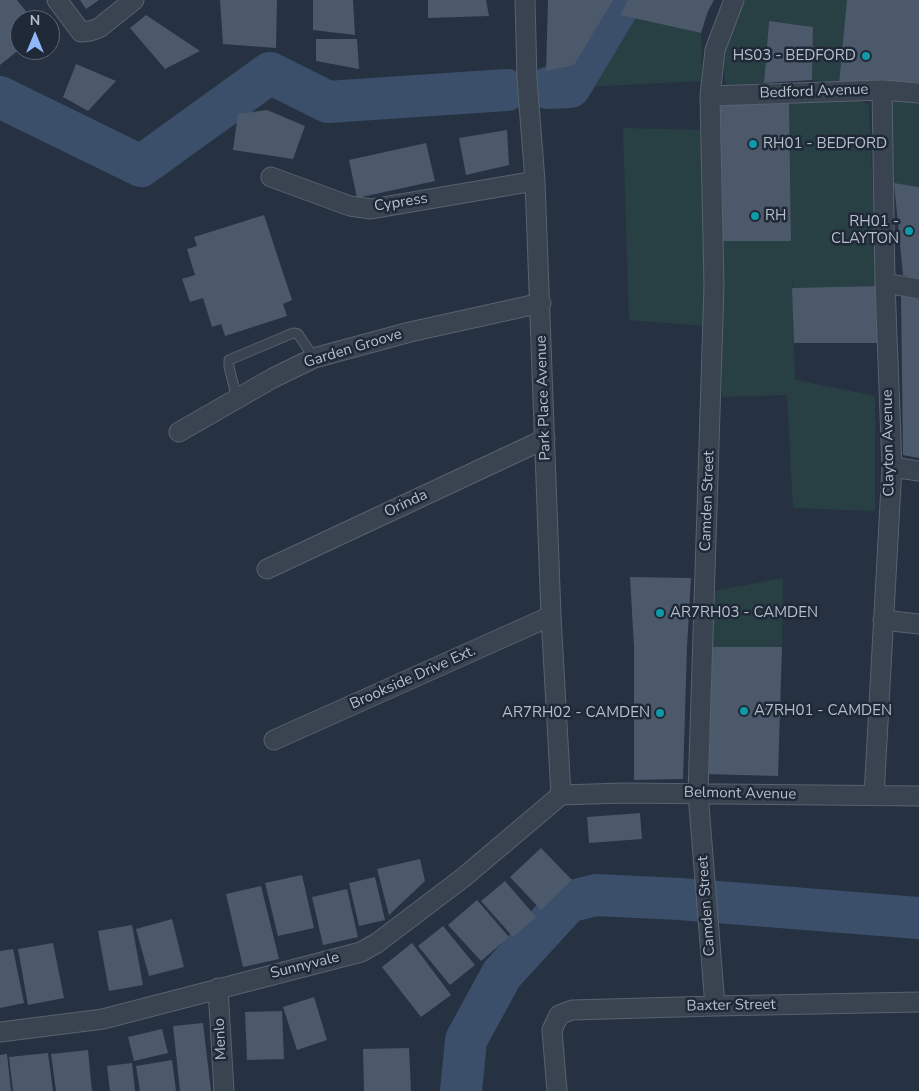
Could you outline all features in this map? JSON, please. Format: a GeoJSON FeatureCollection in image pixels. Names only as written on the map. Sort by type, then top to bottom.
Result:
{"type":"FeatureCollection","features":[{"type":"Feature","properties":{"kind":"street"},"geometry":{"type":"LineString","coordinates":[[57,0],[81,32],[99,28],[134,0]]}},
{"type":"Feature","properties":{"kind":"street","name":"Park Place Avenue"},"geometry":{"type":"LineString","coordinates":[[525,0],[527,79],[535,181],[561,795]]}},
{"type":"Feature","properties":{"kind":"street","name":"Camden Street"},"geometry":{"type":"LineString","coordinates":[[715,1006],[698,793],[714,286],[710,96],[715,50],[734,0]]}},
{"type":"Feature","properties":{"kind":"street","name":"Bedford Avenue"},"geometry":{"type":"LineString","coordinates":[[710,96],[882,90],[919,92]]}},
{"type":"Feature","properties":{"kind":"street","name":"Clayton Avenue"},"geometry":{"type":"LineString","coordinates":[[874,796],[892,467],[884,283],[882,90]]}},
{"type":"Feature","properties":{"kind":"street","name":"Cypress"},"geometry":{"type":"LineString","coordinates":[[271,177],[350,206],[371,209],[535,181]]}},
{"type":"Feature","properties":{"kind":"street"},"geometry":{"type":"LineString","coordinates":[[884,283],[919,289]]}},
{"type":"Feature","properties":{"kind":"street","name":"Garden Groove"},"geometry":{"type":"LineString","coordinates":[[179,432],[273,378],[314,358],[410,332],[540,303]]}},
{"type":"Feature","properties":{"kind":"street","name":"Orinda"},"geometry":{"type":"LineString","coordinates":[[267,568],[545,439]]}},
{"type":"Feature","properties":{"kind":"street"},"geometry":{"type":"LineString","coordinates":[[892,467],[919,470]]}},
{"type":"Feature","properties":{"kind":"street","name":"Brookside Drive Ext."},"geometry":{"type":"LineString","coordinates":[[274,740],[552,616]]}},
{"type":"Feature","properties":{"kind":"street"},"geometry":{"type":"LineString","coordinates":[[883,620],[919,624]]}},
{"type":"Feature","properties":{"kind":"street","name":"Belmont Avenue"},"geometry":{"type":"LineString","coordinates":[[561,795],[698,793],[919,796]]}},
{"type":"Feature","properties":{"kind":"street","name":"Sunnyvale"},"geometry":{"type":"LineString","coordinates":[[0,1032],[103,1019],[361,952],[377,944],[464,876],[561,795]]}},
{"type":"Feature","properties":{"kind":"street","name":"Menlo"},"geometry":{"type":"LineString","coordinates":[[218,988],[224,1091]]}},
{"type":"Feature","properties":{"kind":"street","name":"Baxter Street"},"geometry":{"type":"LineString","coordinates":[[557,1091],[552,1030],[559,1015],[572,1010],[919,1002]]}},
{"type":"Feature","properties":{"kind":"lane"},"geometry":{"type":"LineString","coordinates":[[237,399],[228,367],[229,360],[293,333],[298,334],[314,358]]}},
{"type":"Feature","properties":{"kind":"green space"},"geometry":{"type":"Polygon","coordinates":[[[745,0],[848,0],[839,83],[812,80],[813,27],[769,21],[764,83],[725,85],[723,50],[735,16],[745,0]]]}},
{"type":"Feature","properties":{"kind":"green space"},"geometry":{"type":"Polygon","coordinates":[[[620,15],[701,33],[702,81],[585,87],[620,15]]]}},
{"type":"Feature","properties":{"kind":"green space"},"geometry":{"type":"Polygon","coordinates":[[[850,95],[869,105],[877,286],[793,288],[792,273],[795,380],[875,396],[875,511],[793,508],[787,395],[722,397],[719,241],[791,241],[789,98],[850,95]]]}},
{"type":"Feature","properties":{"kind":"green space"},"geometry":{"type":"Polygon","coordinates":[[[889,98],[919,102],[919,187],[894,183],[889,98]]]}},
{"type":"Feature","properties":{"kind":"green space"},"geometry":{"type":"Polygon","coordinates":[[[623,128],[703,130],[714,286],[704,326],[629,320],[623,128]]]}},
{"type":"Feature","properties":{"kind":"green space"},"geometry":{"type":"Polygon","coordinates":[[[783,578],[782,647],[708,647],[713,591],[783,578]]]}},
{"type":"Feature","properties":{"kind":"building"},"geometry":{"type":"Polygon","coordinates":[[[0,0],[17,0],[25,10],[10,10],[10,57],[0,65],[0,0]]]}},
{"type":"Feature","properties":{"kind":"building"},"geometry":{"type":"Polygon","coordinates":[[[80,0],[99,0],[86,9],[80,0]]]}},
{"type":"Feature","properties":{"kind":"building"},"geometry":{"type":"Polygon","coordinates":[[[220,0],[277,0],[276,48],[223,44],[220,0]]]}},
{"type":"Feature","properties":{"kind":"building"},"geometry":{"type":"Polygon","coordinates":[[[313,0],[353,0],[355,35],[313,30],[313,0]]]}},
{"type":"Feature","properties":{"kind":"building"},"geometry":{"type":"Polygon","coordinates":[[[428,0],[486,0],[489,16],[428,18],[428,0]]]}},
{"type":"Feature","properties":{"kind":"building"},"geometry":{"type":"Polygon","coordinates":[[[548,0],[613,0],[574,65],[546,71],[548,0]]]}},
{"type":"Feature","properties":{"kind":"building"},"geometry":{"type":"Polygon","coordinates":[[[628,0],[714,0],[708,11],[701,33],[620,15],[628,0]]]}},
{"type":"Feature","properties":{"kind":"building"},"geometry":{"type":"Polygon","coordinates":[[[847,0],[919,0],[919,83],[890,81],[839,83],[847,0]]]}},
{"type":"Feature","properties":{"kind":"building"},"geometry":{"type":"Polygon","coordinates":[[[146,15],[200,51],[165,69],[130,28],[146,15]]]}},
{"type":"Feature","properties":{"kind":"building"},"geometry":{"type":"Polygon","coordinates":[[[769,21],[813,27],[812,80],[764,83],[769,21]]]}},
{"type":"Feature","properties":{"kind":"building"},"geometry":{"type":"Polygon","coordinates":[[[316,39],[357,39],[359,69],[316,61],[316,39]]]}},
{"type":"Feature","properties":{"kind":"building"},"geometry":{"type":"Polygon","coordinates":[[[76,64],[116,81],[88,111],[63,97],[76,64]]]}},
{"type":"Feature","properties":{"kind":"building","name":"RH01 - BEDFORD"},"geometry":{"type":"Polygon","coordinates":[[[789,98],[791,241],[719,241],[713,101],[789,98]]]}},
{"type":"Feature","properties":{"kind":"building"},"geometry":{"type":"Polygon","coordinates":[[[267,110],[305,126],[293,159],[233,150],[238,114],[267,110]]]}},
{"type":"Feature","properties":{"kind":"building"},"geometry":{"type":"Polygon","coordinates":[[[507,130],[509,165],[466,175],[459,138],[507,130]]]}},
{"type":"Feature","properties":{"kind":"building"},"geometry":{"type":"Polygon","coordinates":[[[426,143],[435,181],[357,198],[349,160],[426,143]]]}},
{"type":"Feature","properties":{"kind":"building","name":"RH01 - CLAYTON"},"geometry":{"type":"Polygon","coordinates":[[[894,183],[919,187],[919,279],[903,275],[894,183]]]}},
{"type":"Feature","properties":{"kind":"building"},"geometry":{"type":"Polygon","coordinates":[[[264,215],[292,300],[283,304],[287,316],[225,336],[221,324],[212,327],[203,298],[190,302],[182,279],[195,275],[187,249],[197,246],[194,237],[264,215]]]}},
{"type":"Feature","properties":{"kind":"building"},"geometry":{"type":"Polygon","coordinates":[[[877,286],[877,343],[794,343],[792,288],[877,286]]]}},
{"type":"Feature","properties":{"kind":"building"},"geometry":{"type":"Polygon","coordinates":[[[901,295],[919,300],[919,458],[903,455],[901,295]]]}},
{"type":"Feature","properties":{"kind":"building","name":"AR7RH02 - CAMDEN"},"geometry":{"type":"Polygon","coordinates":[[[630,577],[691,578],[683,779],[634,780],[634,647],[630,577]]]}},
{"type":"Feature","properties":{"kind":"building","name":"A7RH01 - CAMDEN"},"geometry":{"type":"Polygon","coordinates":[[[708,647],[782,647],[778,776],[705,774],[708,647]]]}},
{"type":"Feature","properties":{"kind":"building"},"geometry":{"type":"Polygon","coordinates":[[[640,813],[642,839],[589,843],[587,817],[640,813]]]}},
{"type":"Feature","properties":{"kind":"building"},"geometry":{"type":"Polygon","coordinates":[[[541,848],[572,880],[541,910],[510,877],[541,848]]]}},
{"type":"Feature","properties":{"kind":"building"},"geometry":{"type":"Polygon","coordinates":[[[420,859],[425,881],[389,915],[377,869],[420,859]]]}},
{"type":"Feature","properties":{"kind":"building"},"geometry":{"type":"Polygon","coordinates":[[[302,875],[314,928],[278,936],[265,883],[302,875]]]}},
{"type":"Feature","properties":{"kind":"building"},"geometry":{"type":"Polygon","coordinates":[[[375,877],[385,920],[359,926],[349,883],[375,877]]]}},
{"type":"Feature","properties":{"kind":"building"},"geometry":{"type":"Polygon","coordinates":[[[505,881],[536,917],[513,937],[481,901],[505,881]]]}},
{"type":"Feature","properties":{"kind":"building"},"geometry":{"type":"Polygon","coordinates":[[[261,886],[279,959],[243,967],[226,894],[261,886]]]}},
{"type":"Feature","properties":{"kind":"building"},"geometry":{"type":"Polygon","coordinates":[[[347,889],[358,937],[323,945],[312,897],[347,889]]]}},
{"type":"Feature","properties":{"kind":"building"},"geometry":{"type":"Polygon","coordinates":[[[477,900],[509,937],[481,961],[448,925],[477,900]]]}},
{"type":"Feature","properties":{"kind":"building"},"geometry":{"type":"Polygon","coordinates":[[[172,919],[184,967],[149,976],[136,929],[172,919]]]}},
{"type":"Feature","properties":{"kind":"building"},"geometry":{"type":"Polygon","coordinates":[[[132,925],[143,985],[109,991],[98,931],[132,925]]]}},
{"type":"Feature","properties":{"kind":"building"},"geometry":{"type":"Polygon","coordinates":[[[443,926],[475,965],[450,985],[418,946],[443,926]]]}},
{"type":"Feature","properties":{"kind":"building"},"geometry":{"type":"Polygon","coordinates":[[[53,943],[64,998],[28,1005],[18,949],[53,943]]]}},
{"type":"Feature","properties":{"kind":"building"},"geometry":{"type":"Polygon","coordinates":[[[412,943],[451,995],[421,1017],[382,967],[412,943]]]}},
{"type":"Feature","properties":{"kind":"building"},"geometry":{"type":"Polygon","coordinates":[[[13,949],[24,1003],[0,1008],[0,951],[13,949]]]}},
{"type":"Feature","properties":{"kind":"building"},"geometry":{"type":"Polygon","coordinates":[[[314,997],[327,1040],[297,1050],[283,1007],[314,997]]]}},
{"type":"Feature","properties":{"kind":"building"},"geometry":{"type":"Polygon","coordinates":[[[282,1011],[284,1059],[247,1060],[245,1012],[282,1011]]]}},
{"type":"Feature","properties":{"kind":"building"},"geometry":{"type":"Polygon","coordinates":[[[203,1023],[211,1091],[180,1091],[173,1026],[203,1023]]]}},
{"type":"Feature","properties":{"kind":"building"},"geometry":{"type":"Polygon","coordinates":[[[162,1029],[168,1053],[134,1061],[128,1037],[162,1029]]]}},
{"type":"Feature","properties":{"kind":"building"},"geometry":{"type":"Polygon","coordinates":[[[409,1048],[411,1091],[364,1091],[363,1049],[409,1048]]]}},
{"type":"Feature","properties":{"kind":"building"},"geometry":{"type":"Polygon","coordinates":[[[88,1050],[92,1091],[56,1091],[51,1054],[88,1050]]]}},
{"type":"Feature","properties":{"kind":"building"},"geometry":{"type":"Polygon","coordinates":[[[48,1053],[53,1091],[13,1091],[9,1057],[48,1053]]]}},
{"type":"Feature","properties":{"kind":"building"},"geometry":{"type":"Polygon","coordinates":[[[7,1054],[11,1091],[0,1091],[0,1055],[7,1054]]]}},
{"type":"Feature","properties":{"kind":"building"},"geometry":{"type":"Polygon","coordinates":[[[172,1060],[176,1091],[140,1091],[136,1066],[172,1060]]]}},
{"type":"Feature","properties":{"kind":"building"},"geometry":{"type":"Polygon","coordinates":[[[132,1063],[135,1091],[110,1091],[107,1066],[132,1063]]]}},
{"type":"Feature","properties":{"kind":"waterway"},"geometry":{"type":"LineString","coordinates":[[548,88],[570,87],[622,0]]}},
{"type":"Feature","properties":{"kind":"waterway"},"geometry":{"type":"LineString","coordinates":[[0,97],[141,166],[270,73],[328,102],[507,90]]}},
{"type":"Feature","properties":{"kind":"waterway"},"geometry":{"type":"LineString","coordinates":[[461,1091],[466,1040],[502,974],[568,902],[596,895],[680,899],[919,918]]}},
{"type":"Feature","properties":{"kind":"place","name":"HS03 - BEDFORD"},"geometry":{"type":"Point","coordinates":[866,56]}},
{"type":"Feature","properties":{"kind":"place","name":"RH01 - BEDFORD"},"geometry":{"type":"Point","coordinates":[753,144]}},
{"type":"Feature","properties":{"kind":"place","name":"RH"},"geometry":{"type":"Point","coordinates":[755,216]}},
{"type":"Feature","properties":{"kind":"place","name":"RH01 - CLAYTON"},"geometry":{"type":"Point","coordinates":[909,231]}},
{"type":"Feature","properties":{"kind":"place","name":"AR7RH03 - CAMDEN"},"geometry":{"type":"Point","coordinates":[660,613]}},
{"type":"Feature","properties":{"kind":"place","name":"A7RH01 - CAMDEN"},"geometry":{"type":"Point","coordinates":[744,711]}},
{"type":"Feature","properties":{"kind":"place","name":"AR7RH02 - CAMDEN"},"geometry":{"type":"Point","coordinates":[660,713]}}]}
